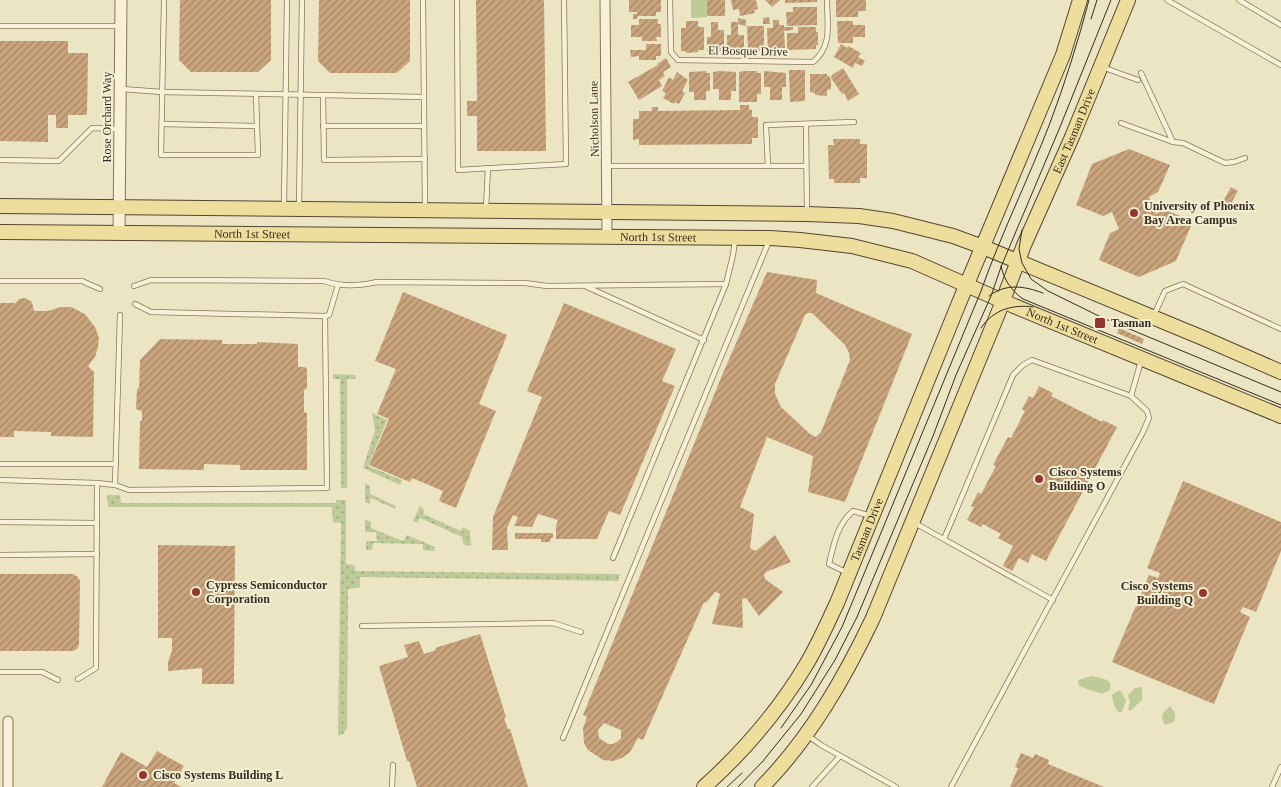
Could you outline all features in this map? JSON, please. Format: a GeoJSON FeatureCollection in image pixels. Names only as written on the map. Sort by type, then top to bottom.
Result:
{"type":"FeatureCollection","features":[{"type":"Feature","properties":{"kind":"main road"},"geometry":{"type":"LineString","coordinates":[[983,247],[1063,55],[1080,0]]}},
{"type":"Feature","properties":{"kind":"main road","name":"East Tasman Drive"},"geometry":{"type":"LineString","coordinates":[[1018,262],[1128,0]]}},
{"type":"Feature","properties":{"kind":"main road"},"geometry":{"type":"LineString","coordinates":[[0,206],[607,211],[807,214],[868,217],[946,234],[983,247],[1281,372]]}},
{"type":"Feature","properties":{"kind":"main road","name":"North 1st Street"},"geometry":{"type":"LineString","coordinates":[[0,232],[770,238],[825,242],[912,261],[1003,301],[1281,416]]}},
{"type":"Feature","properties":{"kind":"main road","name":"Tasman Drive"},"geometry":{"type":"LineString","coordinates":[[704,787],[736,756],[764,724],[801,673],[823,633],[873,517],[983,247]]}},
{"type":"Feature","properties":{"kind":"main road"},"geometry":{"type":"LineString","coordinates":[[762,787],[806,734],[839,684],[857,651],[1018,262]]}},
{"type":"Feature","properties":{"kind":"street","name":"Rose Orchard Way"},"geometry":{"type":"LineString","coordinates":[[119,233],[121,0]]}},
{"type":"Feature","properties":{"kind":"street","name":"Nicholson Lane"},"geometry":{"type":"LineString","coordinates":[[605,0],[607,237]]}},
{"type":"Feature","properties":{"kind":"street"},"geometry":{"type":"LineString","coordinates":[[8,721],[8,787]]}},
{"type":"Feature","properties":{"kind":"lane"},"geometry":{"type":"LineString","coordinates":[[164,0],[161,155],[258,155],[256,94]]}},
{"type":"Feature","properties":{"kind":"lane"},"geometry":{"type":"LineString","coordinates":[[284,208],[287,0]]}},
{"type":"Feature","properties":{"kind":"lane"},"geometry":{"type":"LineString","coordinates":[[299,208],[302,0]]}},
{"type":"Feature","properties":{"kind":"lane"},"geometry":{"type":"LineString","coordinates":[[423,0],[425,209]]}},
{"type":"Feature","properties":{"kind":"lane"},"geometry":{"type":"LineString","coordinates":[[457,0],[458,170],[566,164],[564,0]]}},
{"type":"Feature","properties":{"kind":"lane","name":"El Bosque Drive"},"geometry":{"type":"LineString","coordinates":[[670,0],[671,52],[678,60],[813,62],[822,54],[826,46],[827,0]]}},
{"type":"Feature","properties":{"kind":"lane"},"geometry":{"type":"LineString","coordinates":[[1167,0],[1281,65]]}},
{"type":"Feature","properties":{"kind":"lane"},"geometry":{"type":"LineString","coordinates":[[1239,0],[1281,25]]}},
{"type":"Feature","properties":{"kind":"lane"},"geometry":{"type":"LineString","coordinates":[[0,26],[121,26]]}},
{"type":"Feature","properties":{"kind":"lane"},"geometry":{"type":"LineString","coordinates":[[1101,66],[1138,80]]}},
{"type":"Feature","properties":{"kind":"lane"},"geometry":{"type":"LineString","coordinates":[[1141,73],[1173,142]]}},
{"type":"Feature","properties":{"kind":"lane"},"geometry":{"type":"LineString","coordinates":[[121,89],[162,92],[424,97]]}},
{"type":"Feature","properties":{"kind":"lane"},"geometry":{"type":"LineString","coordinates":[[323,95],[324,160],[425,159]]}},
{"type":"Feature","properties":{"kind":"lane"},"geometry":{"type":"LineString","coordinates":[[768,166],[766,126],[854,122]]}},
{"type":"Feature","properties":{"kind":"lane"},"geometry":{"type":"LineString","coordinates":[[1121,122],[1173,142],[1184,143],[1225,163],[1245,158]]}},
{"type":"Feature","properties":{"kind":"lane"},"geometry":{"type":"LineString","coordinates":[[162,124],[257,126]]}},
{"type":"Feature","properties":{"kind":"lane"},"geometry":{"type":"LineString","coordinates":[[806,125],[807,214]]}},
{"type":"Feature","properties":{"kind":"lane"},"geometry":{"type":"LineString","coordinates":[[323,126],[424,126]]}},
{"type":"Feature","properties":{"kind":"lane"},"geometry":{"type":"LineString","coordinates":[[0,160],[59,160],[92,128],[120,129]]}},
{"type":"Feature","properties":{"kind":"lane"},"geometry":{"type":"LineString","coordinates":[[607,166],[806,166]]}},
{"type":"Feature","properties":{"kind":"lane"},"geometry":{"type":"LineString","coordinates":[[486,210],[488,168]]}},
{"type":"Feature","properties":{"kind":"lane"},"geometry":{"type":"LineString","coordinates":[[613,558],[726,284],[735,238]]}},
{"type":"Feature","properties":{"kind":"lane"},"geometry":{"type":"LineString","coordinates":[[563,738],[770,238]]}},
{"type":"Feature","properties":{"kind":"lane"},"geometry":{"type":"LineString","coordinates":[[134,286],[151,280],[324,281],[338,285],[362,285],[377,282],[525,283],[547,286],[726,284]]}},
{"type":"Feature","properties":{"kind":"lane"},"geometry":{"type":"LineString","coordinates":[[0,281],[82,281],[100,289]]}},
{"type":"Feature","properties":{"kind":"lane"},"geometry":{"type":"LineString","coordinates":[[1153,317],[1166,291],[1184,284],[1281,329]]}},
{"type":"Feature","properties":{"kind":"lane"},"geometry":{"type":"LineString","coordinates":[[135,304],[151,312],[325,316],[329,315],[338,285]]}},
{"type":"Feature","properties":{"kind":"lane"},"geometry":{"type":"LineString","coordinates":[[583,285],[704,340]]}},
{"type":"Feature","properties":{"kind":"lane"},"geometry":{"type":"LineString","coordinates":[[115,485],[120,315]]}},
{"type":"Feature","properties":{"kind":"lane"},"geometry":{"type":"LineString","coordinates":[[0,480],[97,483],[115,485],[129,490],[327,488],[325,316]]}},
{"type":"Feature","properties":{"kind":"lane"},"geometry":{"type":"LineString","coordinates":[[1131,396],[1142,359]]}},
{"type":"Feature","properties":{"kind":"lane"},"geometry":{"type":"LineString","coordinates":[[944,539],[1014,374],[1023,365],[1032,360],[1131,396],[1143,406],[1149,418],[1143,432],[952,787]]}},
{"type":"Feature","properties":{"kind":"lane"},"geometry":{"type":"LineString","coordinates":[[0,464],[116,464]]}},
{"type":"Feature","properties":{"kind":"lane"},"geometry":{"type":"LineString","coordinates":[[78,679],[96,668],[97,483]]}},
{"type":"Feature","properties":{"kind":"lane"},"geometry":{"type":"LineString","coordinates":[[849,574],[829,564],[836,534],[846,517],[853,511],[873,517]]}},
{"type":"Feature","properties":{"kind":"lane"},"geometry":{"type":"LineString","coordinates":[[0,522],[97,523]]}},
{"type":"Feature","properties":{"kind":"lane"},"geometry":{"type":"LineString","coordinates":[[912,522],[1053,600]]}},
{"type":"Feature","properties":{"kind":"lane"},"geometry":{"type":"LineString","coordinates":[[0,555],[96,554]]}},
{"type":"Feature","properties":{"kind":"lane"},"geometry":{"type":"LineString","coordinates":[[362,626],[553,623],[581,632]]}},
{"type":"Feature","properties":{"kind":"lane"},"geometry":{"type":"LineString","coordinates":[[0,672],[42,672],[58,680]]}},
{"type":"Feature","properties":{"kind":"lane"},"geometry":{"type":"LineString","coordinates":[[806,734],[840,756],[896,787]]}},
{"type":"Feature","properties":{"kind":"lane"},"geometry":{"type":"LineString","coordinates":[[812,787],[840,756]]}},
{"type":"Feature","properties":{"kind":"lane"},"geometry":{"type":"LineString","coordinates":[[392,787],[393,765]]}},
{"type":"Feature","properties":{"kind":"lane"},"geometry":{"type":"LineString","coordinates":[[1272,787],[1281,767]]}},
{"type":"Feature","properties":{"kind":"green space"},"geometry":{"type":"Polygon","coordinates":[[[691,0],[707,0],[707,17],[691,18],[691,0]]]}},
{"type":"Feature","properties":{"kind":"green space"},"geometry":{"type":"Polygon","coordinates":[[[333,374],[355,375],[356,379],[347,379],[347,488],[341,488],[340,379],[333,379],[333,374]]]}},
{"type":"Feature","properties":{"kind":"green space"},"geometry":{"type":"Polygon","coordinates":[[[372,413],[387,420],[368,466],[402,480],[400,485],[363,468],[375,430],[372,413]]]}},
{"type":"Feature","properties":{"kind":"green space"},"geometry":{"type":"Polygon","coordinates":[[[365,483],[370,486],[370,494],[396,506],[395,509],[371,498],[370,504],[365,502],[365,483]]]}},
{"type":"Feature","properties":{"kind":"green space"},"geometry":{"type":"Polygon","coordinates":[[[107,495],[120,495],[121,503],[336,503],[336,500],[346,500],[346,564],[355,565],[355,571],[620,574],[618,581],[360,577],[360,587],[348,589],[347,728],[343,734],[338,736],[341,523],[333,522],[332,507],[108,507],[107,495]]]}},
{"type":"Feature","properties":{"kind":"green space"},"geometry":{"type":"Polygon","coordinates":[[[420,506],[424,510],[423,514],[461,531],[463,527],[470,531],[471,546],[464,545],[462,537],[420,518],[417,523],[413,521],[420,506]]]}},
{"type":"Feature","properties":{"kind":"green space"},"geometry":{"type":"Polygon","coordinates":[[[365,519],[371,522],[371,528],[403,541],[407,535],[435,547],[434,551],[423,550],[423,544],[373,543],[372,550],[366,550],[366,541],[377,541],[376,532],[365,532],[365,519]]]}},
{"type":"Feature","properties":{"kind":"green space"},"geometry":{"type":"Polygon","coordinates":[[[1092,676],[1107,680],[1110,683],[1110,690],[1102,694],[1079,686],[1078,680],[1092,676]]]}},
{"type":"Feature","properties":{"kind":"green space"},"geometry":{"type":"Polygon","coordinates":[[[1142,687],[1142,700],[1130,711],[1128,709],[1130,702],[1128,695],[1135,688],[1142,687]]]}},
{"type":"Feature","properties":{"kind":"green space"},"geometry":{"type":"Polygon","coordinates":[[[1121,691],[1126,701],[1122,712],[1117,710],[1112,695],[1121,691]]]}},
{"type":"Feature","properties":{"kind":"green space"},"geometry":{"type":"Polygon","coordinates":[[[1170,706],[1175,713],[1174,722],[1165,725],[1162,718],[1163,713],[1170,706]]]}},
{"type":"Feature","properties":{"kind":"building"},"geometry":{"type":"Polygon","coordinates":[[[180,0],[271,0],[271,60],[258,72],[191,72],[179,60],[180,0]]]}},
{"type":"Feature","properties":{"kind":"building"},"geometry":{"type":"Polygon","coordinates":[[[319,0],[410,0],[410,61],[397,73],[330,73],[318,61],[319,0]]]}},
{"type":"Feature","properties":{"kind":"building"},"geometry":{"type":"Polygon","coordinates":[[[476,0],[544,0],[546,151],[477,151],[477,116],[467,116],[467,101],[477,101],[476,0]]]}},
{"type":"Feature","properties":{"kind":"building"},"geometry":{"type":"Polygon","coordinates":[[[629,0],[661,0],[661,12],[656,12],[656,16],[638,16],[637,19],[633,19],[633,14],[637,14],[637,12],[629,12],[629,0]]]}},
{"type":"Feature","properties":{"kind":"building"},"geometry":{"type":"Polygon","coordinates":[[[707,0],[725,0],[725,16],[707,16],[707,0]]]}},
{"type":"Feature","properties":{"kind":"building"},"geometry":{"type":"Polygon","coordinates":[[[731,0],[756,0],[758,9],[754,10],[755,13],[740,16],[739,9],[733,10],[731,0]]]}},
{"type":"Feature","properties":{"kind":"building"},"geometry":{"type":"Polygon","coordinates":[[[765,0],[780,0],[772,7],[765,0]]]}},
{"type":"Feature","properties":{"kind":"building"},"geometry":{"type":"Polygon","coordinates":[[[785,0],[817,0],[817,2],[785,3],[785,0]]]}},
{"type":"Feature","properties":{"kind":"building"},"geometry":{"type":"Polygon","coordinates":[[[836,0],[866,0],[866,11],[858,11],[858,17],[836,17],[836,0]]]}},
{"type":"Feature","properties":{"kind":"building"},"geometry":{"type":"Polygon","coordinates":[[[793,7],[817,7],[817,25],[787,26],[786,12],[793,12],[793,7]]]}},
{"type":"Feature","properties":{"kind":"building"},"geometry":{"type":"Polygon","coordinates":[[[769,17],[770,24],[763,24],[763,18],[769,17]]]}},
{"type":"Feature","properties":{"kind":"building"},"geometry":{"type":"Polygon","coordinates":[[[738,18],[746,20],[746,26],[738,24],[738,35],[744,35],[744,50],[732,52],[732,50],[727,50],[727,35],[731,35],[731,22],[738,22],[738,18]]]}},
{"type":"Feature","properties":{"kind":"building"},"geometry":{"type":"Polygon","coordinates":[[[639,19],[658,19],[658,24],[661,24],[661,37],[656,37],[657,41],[642,41],[642,37],[631,37],[631,25],[639,25],[639,19]]]}},
{"type":"Feature","properties":{"kind":"building"},"geometry":{"type":"Polygon","coordinates":[[[773,20],[779,20],[779,25],[784,25],[784,27],[793,27],[793,30],[784,31],[785,48],[768,51],[767,28],[773,28],[773,20]]]}},
{"type":"Feature","properties":{"kind":"building"},"geometry":{"type":"Polygon","coordinates":[[[686,21],[698,21],[698,27],[704,27],[704,50],[686,53],[686,51],[681,51],[681,28],[686,28],[686,21]]]}},
{"type":"Feature","properties":{"kind":"building"},"geometry":{"type":"Polygon","coordinates":[[[837,21],[853,21],[853,25],[865,25],[865,37],[853,37],[853,43],[838,43],[837,21]]]}},
{"type":"Feature","properties":{"kind":"building"},"geometry":{"type":"Polygon","coordinates":[[[711,22],[718,22],[718,30],[724,30],[724,50],[719,51],[719,53],[707,52],[707,37],[711,37],[711,22]]]}},
{"type":"Feature","properties":{"kind":"building"},"geometry":{"type":"Polygon","coordinates":[[[747,26],[764,26],[764,51],[748,51],[747,26]]]}},
{"type":"Feature","properties":{"kind":"building"},"geometry":{"type":"Polygon","coordinates":[[[798,27],[816,27],[818,45],[816,45],[816,49],[787,50],[787,33],[798,33],[798,27]]]}},
{"type":"Feature","properties":{"kind":"building"},"geometry":{"type":"Polygon","coordinates":[[[0,41],[68,41],[68,53],[88,53],[87,115],[68,115],[68,128],[56,128],[56,115],[48,115],[48,142],[0,141],[0,41]]]}},
{"type":"Feature","properties":{"kind":"building"},"geometry":{"type":"Polygon","coordinates":[[[646,44],[661,44],[661,56],[656,56],[656,60],[639,60],[639,56],[631,57],[630,50],[646,50],[646,44]]]}},
{"type":"Feature","properties":{"kind":"building"},"geometry":{"type":"Polygon","coordinates":[[[841,44],[861,53],[858,57],[865,61],[862,66],[855,63],[853,68],[834,57],[841,44]]]}},
{"type":"Feature","properties":{"kind":"building"},"geometry":{"type":"Polygon","coordinates":[[[666,58],[671,67],[663,72],[665,76],[659,80],[662,86],[639,100],[628,82],[658,65],[666,58]]]}},
{"type":"Feature","properties":{"kind":"building"},"geometry":{"type":"Polygon","coordinates":[[[843,68],[859,94],[848,101],[844,93],[842,94],[831,78],[832,75],[843,68]]]}},
{"type":"Feature","properties":{"kind":"building"},"geometry":{"type":"Polygon","coordinates":[[[789,70],[805,70],[805,101],[790,102],[789,70]]]}},
{"type":"Feature","properties":{"kind":"building"},"geometry":{"type":"Polygon","coordinates":[[[706,71],[706,73],[710,73],[710,91],[706,91],[706,100],[694,100],[694,92],[689,92],[689,72],[706,71]]]}},
{"type":"Feature","properties":{"kind":"building"},"geometry":{"type":"Polygon","coordinates":[[[757,71],[757,73],[761,73],[761,94],[757,94],[757,102],[739,102],[739,72],[757,71]]]}},
{"type":"Feature","properties":{"kind":"building"},"geometry":{"type":"Polygon","coordinates":[[[764,71],[786,73],[786,87],[782,87],[782,100],[770,100],[770,87],[764,87],[764,71]]]}},
{"type":"Feature","properties":{"kind":"building"},"geometry":{"type":"Polygon","coordinates":[[[677,72],[688,80],[682,91],[685,93],[679,104],[675,102],[674,104],[663,98],[666,93],[662,91],[669,77],[673,80],[677,72]]]}},
{"type":"Feature","properties":{"kind":"building"},"geometry":{"type":"Polygon","coordinates":[[[713,72],[736,72],[736,91],[731,91],[731,100],[719,100],[719,89],[713,89],[713,72]]]}},
{"type":"Feature","properties":{"kind":"building"},"geometry":{"type":"Polygon","coordinates":[[[810,74],[827,74],[829,76],[831,89],[827,90],[827,96],[815,95],[815,93],[810,92],[810,74]]]}},
{"type":"Feature","properties":{"kind":"building"},"geometry":{"type":"Polygon","coordinates":[[[740,105],[749,105],[749,109],[752,110],[752,117],[758,117],[758,138],[752,138],[752,144],[639,145],[639,139],[633,140],[633,119],[639,119],[639,111],[652,111],[652,107],[658,107],[658,111],[740,110],[740,105]]]}},
{"type":"Feature","properties":{"kind":"building"},"geometry":{"type":"Polygon","coordinates":[[[833,139],[860,139],[860,144],[867,144],[867,178],[860,178],[860,183],[834,183],[834,179],[829,179],[828,145],[834,145],[833,139]]]}},
{"type":"Feature","properties":{"kind":"building","name":"University of Phoenix Bay Area Campus"},"geometry":{"type":"Polygon","coordinates":[[[1129,149],[1170,165],[1158,192],[1149,197],[1156,214],[1165,210],[1193,221],[1176,261],[1139,277],[1099,260],[1110,233],[1119,229],[1112,212],[1103,216],[1076,205],[1092,164],[1129,149]]]}},
{"type":"Feature","properties":{"kind":"building"},"geometry":{"type":"Polygon","coordinates":[[[1231,187],[1238,191],[1229,207],[1222,203],[1231,187]]]}},
{"type":"Feature","properties":{"kind":"building"},"geometry":{"type":"Polygon","coordinates":[[[767,272],[817,280],[816,293],[912,334],[845,502],[808,492],[813,456],[767,437],[740,507],[754,514],[750,548],[755,551],[757,550],[775,535],[791,562],[766,572],[764,575],[765,579],[783,592],[759,616],[746,598],[742,599],[743,628],[712,624],[719,593],[715,592],[706,603],[704,602],[643,740],[638,738],[630,752],[622,758],[613,761],[603,760],[588,750],[584,743],[583,728],[587,717],[583,715],[723,373],[767,272]],[[812,313],[805,315],[775,384],[775,394],[781,407],[810,434],[816,437],[821,432],[850,360],[845,345],[812,313]],[[604,723],[598,730],[599,738],[608,744],[613,744],[621,738],[621,730],[604,723]]]}},
{"type":"Feature","properties":{"kind":"building"},"geometry":{"type":"Polygon","coordinates":[[[403,292],[507,335],[479,404],[496,411],[456,508],[439,501],[443,491],[412,478],[410,482],[369,465],[389,419],[377,414],[396,369],[375,361],[403,292]]]}},
{"type":"Feature","properties":{"kind":"building"},"geometry":{"type":"Polygon","coordinates":[[[25,298],[32,302],[34,311],[48,311],[61,307],[71,307],[85,314],[95,327],[99,338],[98,347],[95,357],[88,366],[94,372],[93,437],[51,436],[51,432],[14,431],[14,437],[0,437],[0,303],[14,304],[19,299],[25,298]]]}},
{"type":"Feature","properties":{"kind":"building"},"geometry":{"type":"Polygon","coordinates":[[[564,303],[676,349],[662,381],[675,386],[620,515],[609,511],[597,539],[556,539],[558,520],[538,514],[532,527],[514,526],[518,517],[513,515],[507,528],[508,550],[492,550],[493,517],[542,397],[527,391],[564,303]]]}},
{"type":"Feature","properties":{"kind":"building"},"geometry":{"type":"Polygon","coordinates":[[[1119,328],[1144,339],[1142,344],[1117,333],[1119,328]]]}},
{"type":"Feature","properties":{"kind":"building"},"geometry":{"type":"Polygon","coordinates":[[[160,339],[222,340],[222,344],[257,344],[257,342],[298,344],[298,367],[305,367],[307,369],[307,388],[304,390],[304,412],[307,413],[307,470],[240,470],[240,465],[204,464],[204,470],[139,469],[142,411],[136,409],[140,360],[160,339]]]}},
{"type":"Feature","properties":{"kind":"building","name":"Cisco Systems Building O"},"geometry":{"type":"Polygon","coordinates":[[[1039,386],[1053,393],[1051,396],[1102,422],[1103,420],[1117,427],[1046,561],[1032,554],[1028,563],[1019,558],[1012,571],[1003,566],[1013,546],[998,538],[1001,534],[983,524],[981,527],[967,520],[974,507],[971,506],[978,492],[981,494],[996,466],[993,465],[1008,437],[1011,438],[1025,411],[1022,409],[1029,396],[1033,398],[1039,386]]]}},
{"type":"Feature","properties":{"kind":"building","name":"Cisco Systems Building Q"},"geometry":{"type":"Polygon","coordinates":[[[1183,481],[1281,522],[1281,551],[1256,612],[1243,607],[1240,612],[1250,617],[1214,704],[1112,662],[1149,575],[1158,578],[1160,573],[1147,568],[1183,481]]]}},
{"type":"Feature","properties":{"kind":"building"},"geometry":{"type":"Polygon","coordinates":[[[515,533],[551,533],[553,538],[551,538],[550,542],[541,542],[541,539],[515,539],[515,533]]]}},
{"type":"Feature","properties":{"kind":"building","name":"Cypress Semiconductor Corporation"},"geometry":{"type":"Polygon","coordinates":[[[158,545],[235,546],[234,684],[202,684],[202,668],[168,671],[168,662],[172,651],[172,638],[158,638],[158,545]]]}},
{"type":"Feature","properties":{"kind":"building"},"geometry":{"type":"Polygon","coordinates":[[[0,574],[73,574],[78,577],[80,581],[79,645],[77,649],[73,651],[0,651],[0,574]]]}},
{"type":"Feature","properties":{"kind":"building"},"geometry":{"type":"Polygon","coordinates":[[[480,634],[506,717],[504,718],[508,729],[510,729],[528,787],[417,787],[409,761],[407,761],[379,666],[408,657],[404,645],[419,641],[424,654],[436,650],[435,648],[480,634]]]}},
{"type":"Feature","properties":{"kind":"building","name":"Cisco Systems Building L"},"geometry":{"type":"Polygon","coordinates":[[[157,751],[184,766],[174,783],[181,787],[102,787],[121,752],[147,767],[157,751]]]}},
{"type":"Feature","properties":{"kind":"building"},"geometry":{"type":"Polygon","coordinates":[[[1021,753],[1033,758],[1035,754],[1049,760],[1048,764],[1104,787],[1010,787],[1018,768],[1015,767],[1021,753]]]}},
{"type":"Feature","properties":{"kind":"tram line"},"geometry":{"type":"LineString","coordinates":[[781,728],[811,685],[842,627],[1050,123],[1071,62],[1089,0]]}},
{"type":"Feature","properties":{"kind":"tram line"},"geometry":{"type":"LineString","coordinates":[[1091,19],[1097,0]]}},
{"type":"Feature","properties":{"kind":"tram line"},"geometry":{"type":"LineString","coordinates":[[738,787],[763,761],[801,714],[835,660],[857,617],[933,436],[956,375],[991,296],[1001,267],[1111,0]]}},
{"type":"Feature","properties":{"kind":"tram line"},"geometry":{"type":"LineString","coordinates":[[1022,230],[1019,249],[1022,263],[1031,279],[1048,291],[1103,318],[1281,392]]}},
{"type":"Feature","properties":{"kind":"tram line"},"geometry":{"type":"LineString","coordinates":[[1001,266],[1009,284],[1023,299],[1281,405]]}},
{"type":"Feature","properties":{"kind":"tram line"},"geometry":{"type":"LineString","coordinates":[[989,296],[1009,287],[1022,287],[1043,293]]}},
{"type":"Feature","properties":{"kind":"tram line"},"geometry":{"type":"LineString","coordinates":[[981,328],[991,317],[1004,310],[1018,306],[1033,307]]}},
{"type":"Feature","properties":{"kind":"tram line"},"geometry":{"type":"LineString","coordinates":[[727,787],[742,773]]}},
{"type":"Feature","properties":{"kind":"place","name":"University of Phoenix Bay Area Campus"},"geometry":{"type":"Point","coordinates":[1134,213]}},
{"type":"Feature","properties":{"kind":"place","name":"Tasman"},"geometry":{"type":"Point","coordinates":[1100,323]}},
{"type":"Feature","properties":{"kind":"place","name":"Cisco Systems Building O"},"geometry":{"type":"Point","coordinates":[1039,479]}},
{"type":"Feature","properties":{"kind":"place","name":"Cypress Semiconductor Corporation"},"geometry":{"type":"Point","coordinates":[196,592]}},
{"type":"Feature","properties":{"kind":"place","name":"Cisco Systems Building Q"},"geometry":{"type":"Point","coordinates":[1203,593]}},
{"type":"Feature","properties":{"kind":"place","name":"Cisco Systems Building L"},"geometry":{"type":"Point","coordinates":[143,775]}}]}
